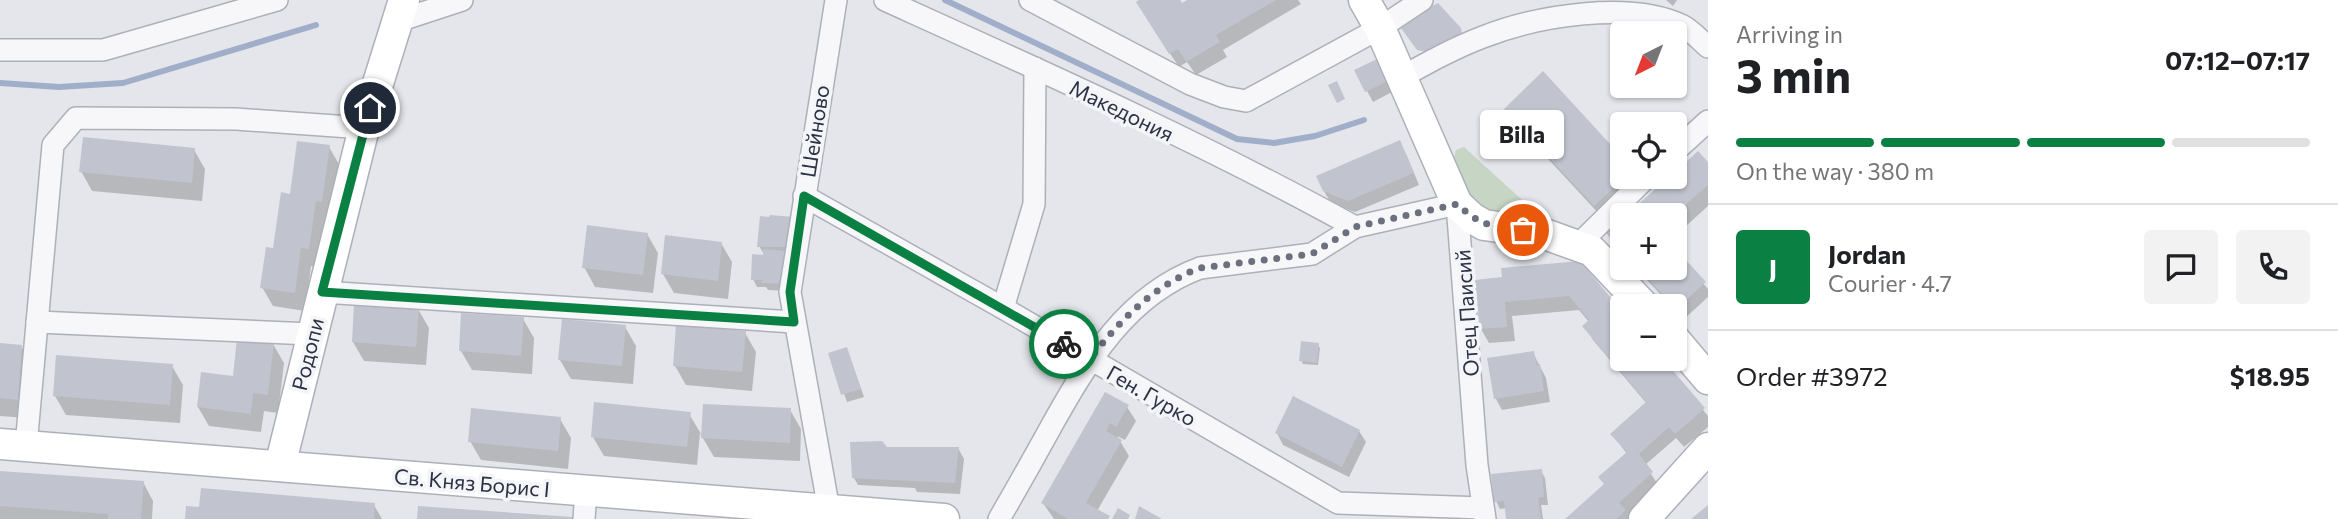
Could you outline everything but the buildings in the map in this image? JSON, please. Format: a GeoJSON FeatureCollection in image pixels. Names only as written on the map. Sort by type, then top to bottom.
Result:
{"type":"FeatureCollection","features":[{"type":"Feature","properties":{"kind":"street"},"geometry":{"type":"LineString","coordinates":[[0,50],[103,50],[276,0]]}},
{"type":"Feature","properties":{"kind":"street"},"geometry":{"type":"LineString","coordinates":[[400,11],[462,0]]}},
{"type":"Feature","properties":{"kind":"street","name":"Шейново"},"geometry":{"type":"LineString","coordinates":[[829,510],[790,292],[836,0]]}},
{"type":"Feature","properties":{"kind":"street","name":"Македония"},"geometry":{"type":"LineString","coordinates":[[885,0],[1278,184],[1355,227]]}},
{"type":"Feature","properties":{"kind":"street"},"geometry":{"type":"LineString","coordinates":[[1030,0],[1190,84],[1224,97],[1246,101],[1380,28],[1422,0]]}},
{"type":"Feature","properties":{"kind":"street","name":"Отец Паисий"},"geometry":{"type":"LineString","coordinates":[[1364,0],[1380,28],[1457,204],[1477,466],[1484,513]]}},
{"type":"Feature","properties":{"kind":"street","name":"Родопи"},"geometry":{"type":"LineString","coordinates":[[280,466],[364,128],[400,11]]}},
{"type":"Feature","properties":{"kind":"street"},"geometry":{"type":"LineString","coordinates":[[1400,78],[1483,37],[1515,26],[1582,14],[1640,13],[1664,19],[1684,27],[1708,47]]}},
{"type":"Feature","properties":{"kind":"street"},"geometry":{"type":"LineString","coordinates":[[1003,308],[1034,204],[1035,68]]}},
{"type":"Feature","properties":{"kind":"street"},"geometry":{"type":"LineString","coordinates":[[13,445],[37,323],[53,145],[76,118],[236,119],[364,128]]}},
{"type":"Feature","properties":{"kind":"street"},"geometry":{"type":"LineString","coordinates":[[1687,140],[1708,121]]}},
{"type":"Feature","properties":{"kind":"street"},"geometry":{"type":"LineString","coordinates":[[1578,245],[1635,189]]}},
{"type":"Feature","properties":{"kind":"street","name":"Ген. Гурко"},"geometry":{"type":"LineString","coordinates":[[804,196],[1338,503],[1484,513]]}},
{"type":"Feature","properties":{"kind":"street"},"geometry":{"type":"LineString","coordinates":[[999,519],[1090,359],[1128,314],[1183,275],[1200,268],[1312,254],[1355,227],[1457,204],[1484,225],[1542,233],[1592,251],[1633,294]]}},
{"type":"Feature","properties":{"kind":"street"},"geometry":{"type":"LineString","coordinates":[[322,292],[794,322]]}},
{"type":"Feature","properties":{"kind":"street"},"geometry":{"type":"LineString","coordinates":[[37,323],[311,334]]}},
{"type":"Feature","properties":{"kind":"street"},"geometry":{"type":"LineString","coordinates":[[1687,354],[1708,379]]}},
{"type":"Feature","properties":{"kind":"street","name":"Св. Княз Борис I"},"geometry":{"type":"LineString","coordinates":[[13,445],[280,466],[585,505],[829,510],[944,519]]}},
{"type":"Feature","properties":{"kind":"street"},"geometry":{"type":"LineString","coordinates":[[1644,519],[1708,447]]}},
{"type":"Feature","properties":{"kind":"green space"},"geometry":{"type":"Polygon","coordinates":[[[1464,147],[1521,199],[1524,206],[1501,214],[1477,212],[1454,158],[1456,150],[1464,147]]]}},
{"type":"Feature","properties":{"kind":"waterway"},"geometry":{"type":"LineString","coordinates":[[945,0],[1237,139],[1274,143],[1315,136],[1364,120]]}},
{"type":"Feature","properties":{"kind":"waterway"},"geometry":{"type":"LineString","coordinates":[[0,83],[59,87],[123,83],[316,25]]}},
{"type":"Feature","properties":{"kind":"way so far"},"geometry":{"type":"LineString","coordinates":[[1064,344],[1090,359],[1128,314],[1183,275],[1200,268],[1312,254],[1355,227],[1457,204],[1484,225],[1523,230]]}},
{"type":"Feature","properties":{"kind":"place","name":"Billa"},"geometry":{"type":"Point","coordinates":[1523,230]}},
{"type":"Feature","properties":{"kind":"route"},"geometry":{"type":"LineString","coordinates":[[370,108],[322,292],[794,322],[790,292],[804,196],[1064,344]]}}]}
